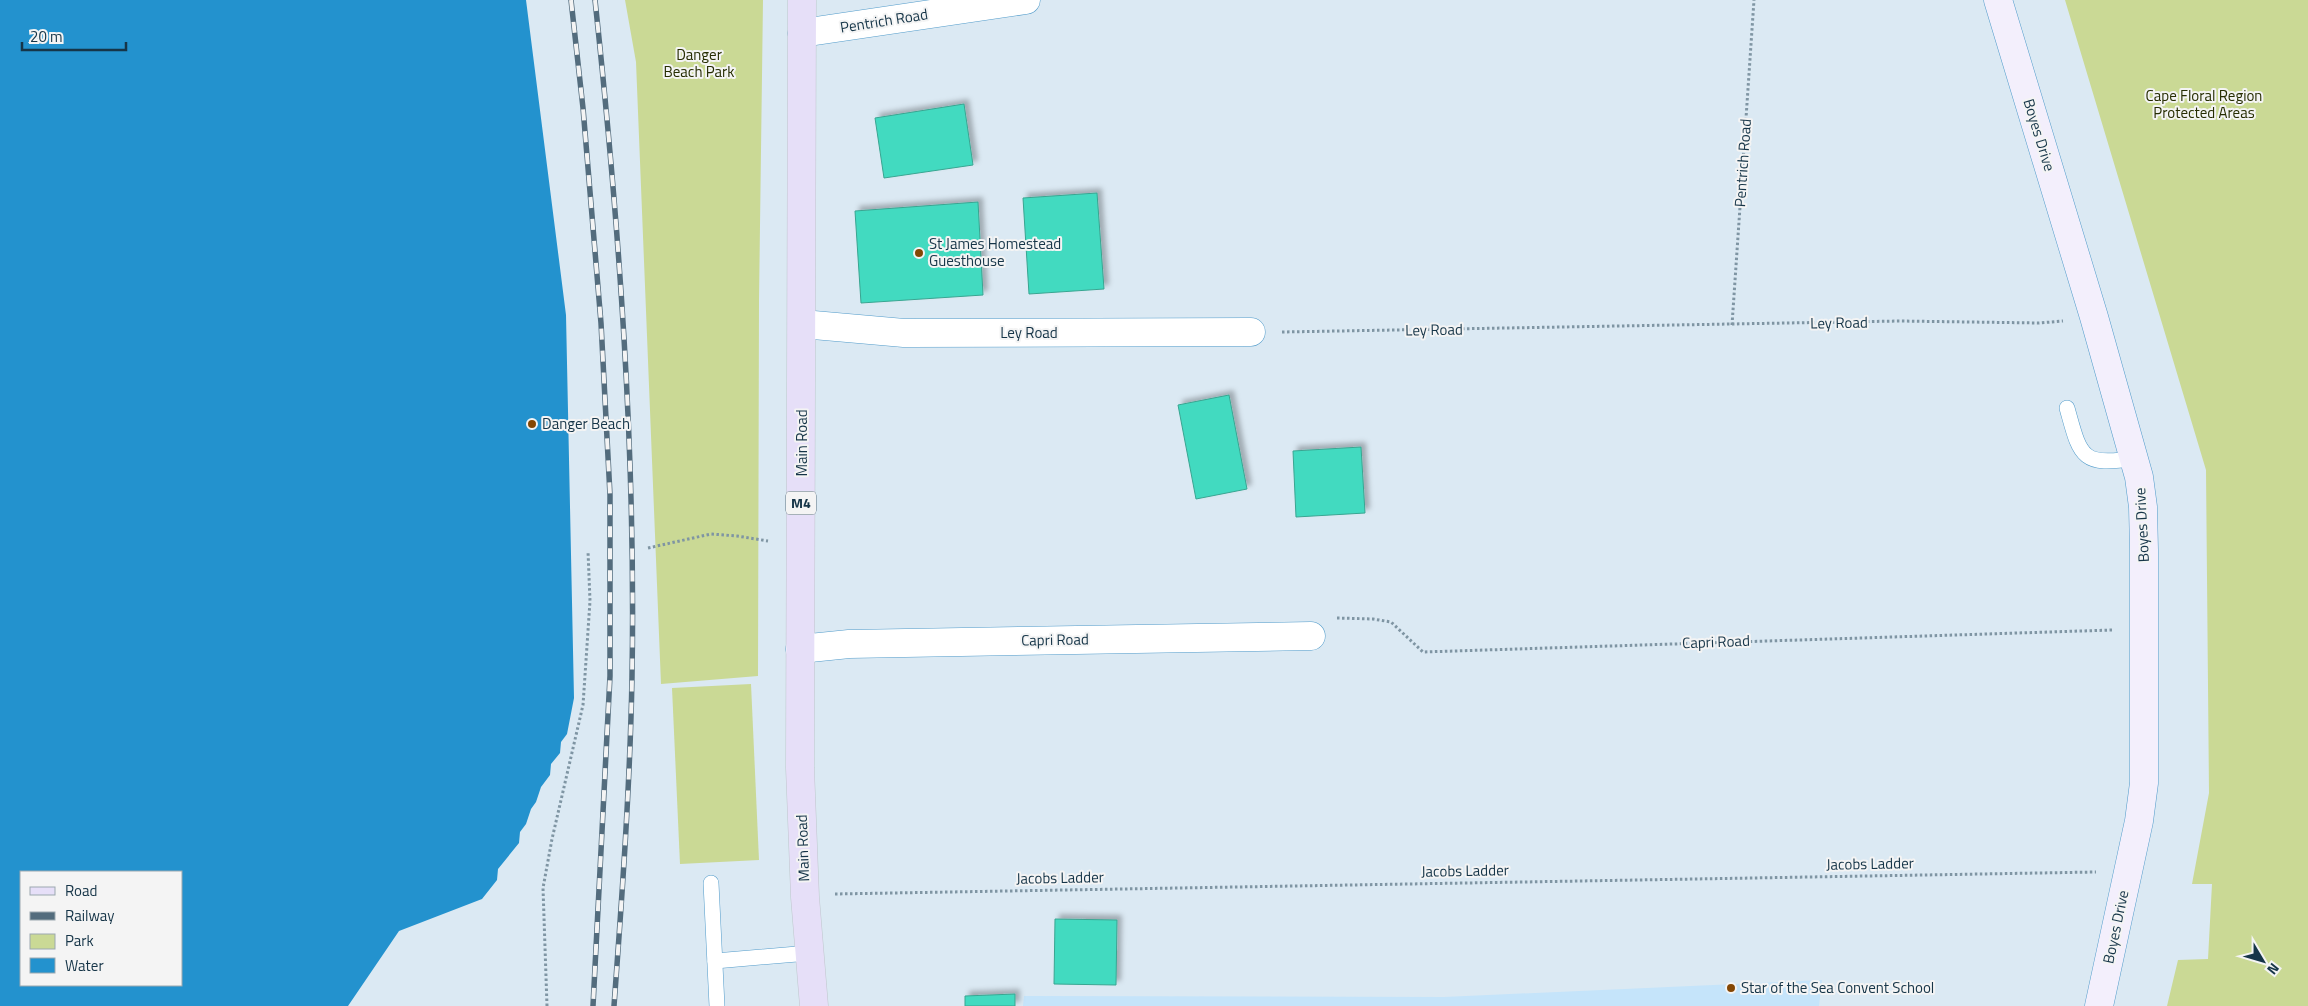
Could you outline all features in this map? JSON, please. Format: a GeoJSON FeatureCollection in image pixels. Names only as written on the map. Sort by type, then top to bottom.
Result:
{"type":"FeatureCollection","features":[{"type":"Feature","properties":{"kind":"main road","name":"Main Road"},"geometry":{"type":"LineString","coordinates":[[802,0],[800,768],[805,897],[814,1006]]}},
{"type":"Feature","properties":{"kind":"main road","name":"Boyes Drive"},"geometry":{"type":"LineString","coordinates":[[1998,0],[2134,458],[2143,506],[2144,783],[2139,821],[2099,1006]]}},
{"type":"Feature","properties":{"kind":"street","name":"Pentrich Road"},"geometry":{"type":"LineString","coordinates":[[802,33],[1026,0]]}},
{"type":"Feature","properties":{"kind":"street","name":"Ley Road"},"geometry":{"type":"LineString","coordinates":[[802,324],[904,333],[1251,332]]}},
{"type":"Feature","properties":{"kind":"street","name":"Capri Road"},"geometry":{"type":"LineString","coordinates":[[800,649],[849,644],[1311,636]]}},
{"type":"Feature","properties":{"kind":"lane"},"geometry":{"type":"LineString","coordinates":[[2067,408],[2078,447],[2090,459],[2110,463],[2134,458]]}},
{"type":"Feature","properties":{"kind":"lane"},"geometry":{"type":"LineString","coordinates":[[710,883],[717,1006]]}},
{"type":"Feature","properties":{"kind":"lane"},"geometry":{"type":"LineString","coordinates":[[715,961],[810,952]]}},
{"type":"Feature","properties":{"kind":"path","name":"Pentrich Road"},"geometry":{"type":"LineString","coordinates":[[1732,325],[1754,0]]}},
{"type":"Feature","properties":{"kind":"path","name":"Ley Road"},"geometry":{"type":"LineString","coordinates":[[1251,332],[1908,321],[2039,323],[2066,320]]}},
{"type":"Feature","properties":{"kind":"path"},"geometry":{"type":"LineString","coordinates":[[648,548],[711,534],[768,541]]}},
{"type":"Feature","properties":{"kind":"path"},"geometry":{"type":"LineString","coordinates":[[547,1006],[544,888],[552,839],[583,705],[590,601],[588,552]]}},
{"type":"Feature","properties":{"kind":"path","name":"Capri Road"},"geometry":{"type":"LineString","coordinates":[[1334,618],[1373,619],[1391,622],[1423,652],[2120,629]]}},
{"type":"Feature","properties":{"kind":"path","name":"Jacobs Ladder"},"geometry":{"type":"LineString","coordinates":[[831,894],[857,892],[2099,872]]}},
{"type":"Feature","properties":{"kind":"shaded area","name":"Star of the Sea Convent School"},"geometry":{"type":"Polygon","coordinates":[[[1822,980],[1819,1006],[1023,1006],[1024,996],[1444,997],[1822,980]]]}},
{"type":"Feature","properties":{"kind":"green space","name":"Danger Beach Park"},"geometry":{"type":"Polygon","coordinates":[[[625,0],[763,0],[759,301],[758,676],[661,684],[636,62],[625,0]]]}},
{"type":"Feature","properties":{"kind":"green space","name":"Cape Floral Region Protected Areas"},"geometry":{"type":"Polygon","coordinates":[[[2065,0],[2308,0],[2308,1006],[2167,1006],[2178,960],[2208,959],[2212,884],[2192,884],[2209,793],[2206,470],[2065,0]]]}},
{"type":"Feature","properties":{"kind":"green space"},"geometry":{"type":"Polygon","coordinates":[[[751,684],[759,860],[680,864],[672,688],[751,684]]]}},
{"type":"Feature","properties":{"kind":"water"},"geometry":{"type":"Polygon","coordinates":[[[0,0],[526,0],[566,315],[574,698],[567,734],[561,742],[560,753],[551,764],[550,775],[541,787],[526,824],[520,832],[519,843],[498,869],[497,880],[482,899],[399,931],[348,1006],[0,1006],[0,0]]]}},
{"type":"Feature","properties":{"kind":"building"},"geometry":{"type":"Polygon","coordinates":[[[964,104],[973,165],[884,178],[875,118],[964,104]]]}},
{"type":"Feature","properties":{"kind":"building"},"geometry":{"type":"Polygon","coordinates":[[[1097,193],[1104,289],[1029,294],[1023,198],[1097,193]]]}},
{"type":"Feature","properties":{"kind":"building","name":"St James Homestead Guesthouse"},"geometry":{"type":"Polygon","coordinates":[[[978,202],[983,295],[861,303],[855,211],[978,202]]]}},
{"type":"Feature","properties":{"kind":"building"},"geometry":{"type":"Polygon","coordinates":[[[1229,395],[1247,489],[1196,499],[1178,405],[1229,395]]]}},
{"type":"Feature","properties":{"kind":"building"},"geometry":{"type":"Polygon","coordinates":[[[1361,447],[1365,513],[1296,517],[1293,451],[1361,447]]]}},
{"type":"Feature","properties":{"kind":"building"},"geometry":{"type":"Polygon","coordinates":[[[1055,919],[1117,920],[1116,985],[1054,984],[1055,919]]]}},
{"type":"Feature","properties":{"kind":"building"},"geometry":{"type":"Polygon","coordinates":[[[1015,994],[1015,1006],[965,1006],[965,996],[1015,994]]]}},
{"type":"Feature","properties":{"kind":"railway"},"geometry":{"type":"LineString","coordinates":[[571,0],[583,108],[601,323],[610,495],[610,676],[593,1006]]}},
{"type":"Feature","properties":{"kind":"railway"},"geometry":{"type":"LineString","coordinates":[[595,0],[604,84],[624,338],[633,592],[631,718],[614,1006]]}},
{"type":"Feature","properties":{"kind":"place","name":"St James Homestead Guesthouse"},"geometry":{"type":"Point","coordinates":[919,253]}},
{"type":"Feature","properties":{"kind":"place","name":"Danger Beach"},"geometry":{"type":"Point","coordinates":[532,424]}},
{"type":"Feature","properties":{"kind":"place","name":"Star of the Sea Convent School"},"geometry":{"type":"Point","coordinates":[1731,988]}}]}
